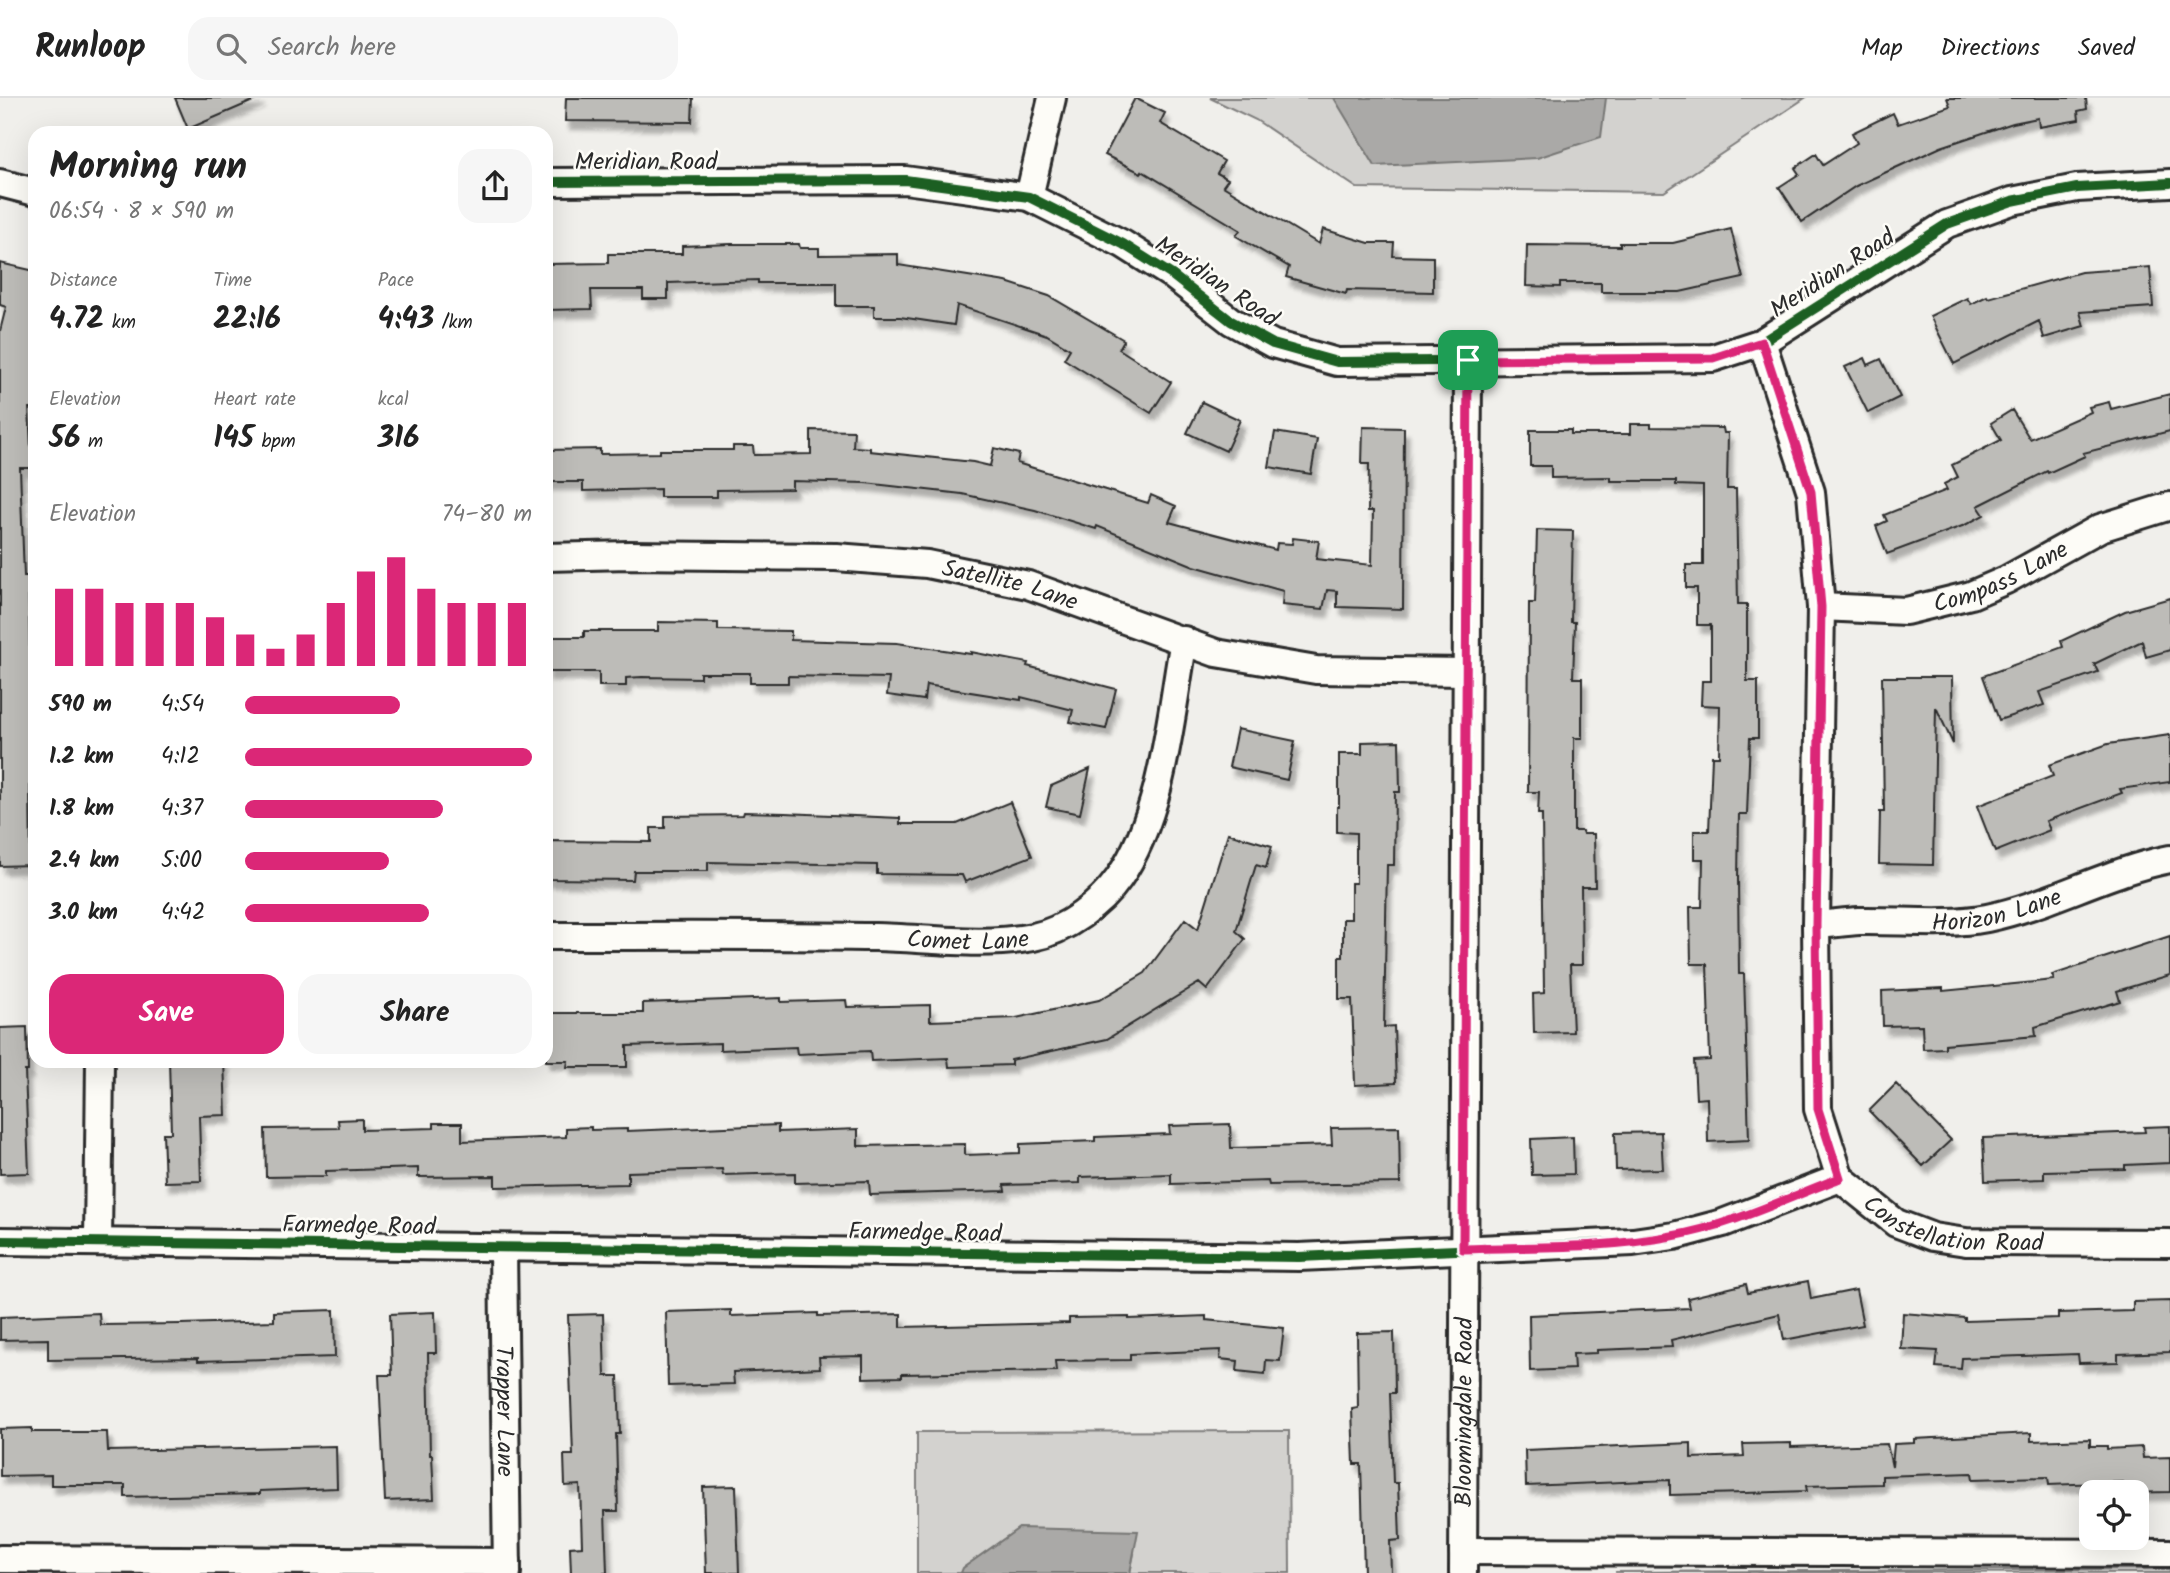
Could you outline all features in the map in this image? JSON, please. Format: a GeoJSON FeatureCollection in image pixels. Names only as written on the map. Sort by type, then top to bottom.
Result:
{"type":"FeatureCollection","features":[{"type":"Feature","properties":{"kind":"street"},"geometry":{"type":"LineString","coordinates":[[1029,197],[1052,98]]}},
{"type":"Feature","properties":{"kind":"street","name":"Meridian Road"},"geometry":{"type":"LineString","coordinates":[[553,183],[905,180],[1029,197],[1123,244],[1172,275],[1231,321],[1273,344],[1337,362],[1713,358],[1762,342],[1947,224],[2012,201],[2077,188],[2170,183]]}},
{"type":"Feature","properties":{"kind":"street"},"geometry":{"type":"LineString","coordinates":[[0,183],[28,190]]}},
{"type":"Feature","properties":{"kind":"street","name":"Constellation Road"},"geometry":{"type":"LineString","coordinates":[[1762,342],[1811,492],[1821,607],[1816,925],[1818,1109],[1840,1178],[1896,1223],[1933,1237],[1966,1242],[2170,1243]]}},
{"type":"Feature","properties":{"kind":"street","name":"Bloomingdale Road"},"geometry":{"type":"LineString","coordinates":[[1463,1562],[1468,360]]}},
{"type":"Feature","properties":{"kind":"street","name":"Compass Lane"},"geometry":{"type":"LineString","coordinates":[[1821,607],[1906,611],[1971,595],[2006,580],[2100,528],[2170,506]]}},
{"type":"Feature","properties":{"kind":"street","name":"Satellite Lane"},"geometry":{"type":"LineString","coordinates":[[553,557],[836,557],[927,564],[1028,585],[1216,653],[1316,670],[1466,673]]}},
{"type":"Feature","properties":{"kind":"street","name":"Comet Lane"},"geometry":{"type":"LineString","coordinates":[[553,936],[874,937],[986,942],[1035,937],[1075,919],[1100,901],[1118,879],[1140,842],[1158,784],[1184,640]]}},
{"type":"Feature","properties":{"kind":"street","name":"Horizon Lane"},"geometry":{"type":"LineString","coordinates":[[1816,925],[1857,921],[1953,922],[1988,918],[2058,897],[2137,865],[2170,859]]}},
{"type":"Feature","properties":{"kind":"street"},"geometry":{"type":"LineString","coordinates":[[98,1242],[100,1068]]}},
{"type":"Feature","properties":{"kind":"street","name":"Farmedge Road"},"geometry":{"type":"LineString","coordinates":[[0,1241],[1285,1257],[1633,1242],[1674,1236],[1723,1223],[1840,1178]]}},
{"type":"Feature","properties":{"kind":"street","name":"Trapper Lane"},"geometry":{"type":"LineString","coordinates":[[503,1248],[507,1567]]}},
{"type":"Feature","properties":{"kind":"street"},"geometry":{"type":"LineString","coordinates":[[1463,1562],[2170,1553]]}},
{"type":"Feature","properties":{"kind":"street"},"geometry":{"type":"LineString","coordinates":[[0,1559],[507,1567]]}},
{"type":"Feature","properties":{"kind":"shaded area"},"geometry":{"type":"Polygon","coordinates":[[[1210,98],[1805,98],[1664,192],[1357,188],[1256,120],[1210,98]]]}},
{"type":"Feature","properties":{"kind":"shaded area"},"geometry":{"type":"Polygon","coordinates":[[[1334,98],[1606,98],[1601,137],[1537,158],[1375,166],[1334,98]]]}},
{"type":"Feature","properties":{"kind":"shaded area"},"geometry":{"type":"Polygon","coordinates":[[[1289,1431],[1290,1573],[1130,1573],[1134,1554],[1019,1528],[964,1568],[961,1573],[917,1573],[917,1432],[1289,1431]]]}},
{"type":"Feature","properties":{"kind":"shaded area"},"geometry":{"type":"Polygon","coordinates":[[[1019,1528],[1138,1531],[1130,1573],[961,1573],[963,1568],[1019,1528]]]}},
{"type":"Feature","properties":{"kind":"shaded area"},"geometry":{"type":"Polygon","coordinates":[[[2170,1569],[2170,1573],[1615,1572],[2170,1569]]]}},
{"type":"Feature","properties":{"kind":"building"},"geometry":{"type":"Polygon","coordinates":[[[175,98],[260,98],[195,126],[187,126],[175,98]]]}},
{"type":"Feature","properties":{"kind":"building"},"geometry":{"type":"Polygon","coordinates":[[[566,98],[693,98],[692,122],[565,121],[566,98]]]}},
{"type":"Feature","properties":{"kind":"building"},"geometry":{"type":"Polygon","coordinates":[[[1135,98],[1165,113],[1160,123],[1224,161],[1217,173],[1228,179],[1223,186],[1319,244],[1323,229],[1369,243],[1394,243],[1393,256],[1433,257],[1433,292],[1347,290],[1346,294],[1286,277],[1289,267],[1236,236],[1240,230],[1142,171],[1141,173],[1105,155],[1135,98]]]}},
{"type":"Feature","properties":{"kind":"building"},"geometry":{"type":"Polygon","coordinates":[[[1947,98],[2086,98],[2087,109],[2078,111],[2079,120],[2039,127],[2038,118],[2013,123],[1941,147],[1856,186],[1802,222],[1779,187],[1799,174],[1795,168],[1816,154],[1823,165],[1857,143],[1852,133],[1893,113],[1898,124],[1950,106],[1947,98]]]}},
{"type":"Feature","properties":{"kind":"building"},"geometry":{"type":"Polygon","coordinates":[[[1731,229],[1743,278],[1680,292],[1601,292],[1601,283],[1560,283],[1560,287],[1526,286],[1527,245],[1620,246],[1620,243],[1673,243],[1731,229]]]}},
{"type":"Feature","properties":{"kind":"building"},"geometry":{"type":"Polygon","coordinates":[[[799,244],[800,248],[819,248],[819,255],[898,254],[898,265],[1006,282],[1049,296],[1124,340],[1119,349],[1171,382],[1151,413],[1064,359],[1070,349],[1047,335],[957,305],[954,325],[900,317],[874,317],[874,306],[836,306],[836,283],[758,283],[758,280],[668,283],[668,299],[643,299],[643,290],[591,290],[592,309],[553,310],[553,264],[608,263],[608,254],[682,254],[682,246],[799,244]]]}},
{"type":"Feature","properties":{"kind":"building"},"geometry":{"type":"Polygon","coordinates":[[[0,263],[28,269],[28,468],[20,468],[24,576],[28,576],[28,865],[0,866],[0,331],[6,307],[0,305],[0,263]]]}},
{"type":"Feature","properties":{"kind":"building"},"geometry":{"type":"Polygon","coordinates":[[[2150,267],[2153,307],[2080,312],[2084,326],[2044,338],[2039,321],[1954,364],[1930,316],[1967,298],[1971,304],[1987,296],[1988,298],[2081,272],[2150,267]]]}},
{"type":"Feature","properties":{"kind":"building"},"geometry":{"type":"Polygon","coordinates":[[[1865,358],[1868,365],[1881,359],[1900,397],[1868,413],[1845,367],[1865,358]]]}},
{"type":"Feature","properties":{"kind":"building"},"geometry":{"type":"Polygon","coordinates":[[[2170,394],[2170,431],[2083,453],[2085,456],[2048,473],[2047,471],[1978,506],[1984,515],[1965,525],[1887,554],[1876,526],[1887,521],[1884,515],[1947,490],[1944,484],[1958,477],[1952,465],[2001,440],[1991,423],[2012,410],[2030,439],[2091,412],[2089,407],[2109,402],[2111,409],[2170,394]]]}},
{"type":"Feature","properties":{"kind":"building"},"geometry":{"type":"Polygon","coordinates":[[[1202,402],[1240,420],[1226,451],[1187,433],[1202,402]]]}},
{"type":"Feature","properties":{"kind":"building"},"geometry":{"type":"Polygon","coordinates":[[[1630,424],[1723,428],[1724,433],[1728,433],[1727,489],[1736,489],[1738,604],[1747,604],[1747,681],[1758,681],[1758,738],[1750,738],[1747,814],[1739,814],[1739,974],[1744,974],[1749,1140],[1708,1142],[1707,1098],[1696,1099],[1694,1061],[1710,1060],[1707,964],[1691,964],[1690,907],[1702,907],[1703,859],[1694,859],[1694,831],[1709,831],[1712,756],[1719,756],[1720,706],[1701,705],[1702,681],[1711,681],[1711,625],[1697,625],[1697,588],[1686,588],[1686,565],[1703,565],[1703,486],[1676,485],[1676,481],[1611,481],[1611,477],[1551,478],[1551,466],[1530,466],[1530,430],[1571,430],[1571,434],[1630,434],[1630,424]]]}},
{"type":"Feature","properties":{"kind":"building"},"geometry":{"type":"Polygon","coordinates":[[[1363,427],[1404,428],[1403,609],[1337,607],[1337,591],[1327,590],[1323,609],[1282,605],[1283,591],[1194,566],[1097,526],[1096,529],[1035,510],[962,494],[865,483],[792,481],[792,489],[717,490],[717,497],[660,497],[660,489],[583,491],[583,482],[553,482],[553,450],[600,449],[600,454],[660,453],[660,450],[733,450],[733,446],[753,446],[754,455],[811,454],[811,430],[854,431],[853,447],[870,448],[870,451],[990,466],[994,448],[1019,454],[1017,463],[1148,503],[1151,495],[1176,506],[1169,522],[1276,550],[1277,543],[1292,544],[1293,538],[1319,541],[1316,559],[1372,565],[1373,511],[1368,511],[1369,464],[1362,464],[1363,427]]]}},
{"type":"Feature","properties":{"kind":"building"},"geometry":{"type":"Polygon","coordinates":[[[1275,432],[1317,439],[1311,474],[1269,467],[1275,432]]]}},
{"type":"Feature","properties":{"kind":"building"},"geometry":{"type":"Polygon","coordinates":[[[1537,530],[1573,531],[1573,678],[1582,678],[1582,738],[1574,738],[1574,831],[1594,834],[1595,887],[1581,887],[1582,965],[1570,965],[1573,1032],[1534,1033],[1533,994],[1544,993],[1542,814],[1538,814],[1539,792],[1528,792],[1529,603],[1535,603],[1537,530]]]}},
{"type":"Feature","properties":{"kind":"building"},"geometry":{"type":"Polygon","coordinates":[[[2170,598],[2170,650],[2146,657],[2142,641],[2094,664],[2098,672],[2039,692],[2044,705],[1999,720],[1983,676],[2063,647],[2061,641],[2125,611],[2170,598]]]}},
{"type":"Feature","properties":{"kind":"building"},"geometry":{"type":"Polygon","coordinates":[[[658,622],[718,623],[718,630],[791,631],[791,640],[897,643],[971,652],[1028,663],[1027,666],[1116,689],[1106,729],[1070,722],[1073,710],[1021,697],[1021,700],[926,685],[924,700],[887,695],[889,678],[788,676],[788,683],[750,683],[750,673],[700,673],[700,678],[626,678],[626,686],[599,686],[599,672],[553,672],[553,637],[584,637],[584,631],[658,631],[658,622]]]}},
{"type":"Feature","properties":{"kind":"building"},"geometry":{"type":"Polygon","coordinates":[[[1882,677],[1952,677],[1953,744],[1936,707],[1933,865],[1879,864],[1880,812],[1884,812],[1882,677]]]}},
{"type":"Feature","properties":{"kind":"building"},"geometry":{"type":"Polygon","coordinates":[[[1237,729],[1295,741],[1287,780],[1229,767],[1237,729]]]}},
{"type":"Feature","properties":{"kind":"building"},"geometry":{"type":"Polygon","coordinates":[[[2170,735],[2170,782],[2120,789],[2122,793],[2046,821],[2050,830],[1995,852],[1977,806],[2053,776],[2049,765],[2108,744],[2170,735]]]}},
{"type":"Feature","properties":{"kind":"building"},"geometry":{"type":"Polygon","coordinates":[[[1399,741],[1400,792],[1395,792],[1394,865],[1387,865],[1384,1027],[1394,1026],[1396,1083],[1355,1085],[1352,999],[1339,999],[1339,957],[1343,957],[1343,919],[1351,919],[1351,883],[1356,883],[1356,833],[1337,832],[1339,754],[1362,754],[1362,742],[1399,741]]]}},
{"type":"Feature","properties":{"kind":"building"},"geometry":{"type":"Polygon","coordinates":[[[1090,769],[1080,814],[1046,807],[1051,786],[1090,769]]]}},
{"type":"Feature","properties":{"kind":"building"},"geometry":{"type":"Polygon","coordinates":[[[1010,802],[1032,856],[965,882],[962,875],[877,874],[877,865],[708,862],[708,871],[634,871],[633,880],[553,879],[553,841],[651,842],[651,828],[665,828],[665,816],[785,813],[900,818],[900,824],[957,824],[1010,802]]]}},
{"type":"Feature","properties":{"kind":"building"},"geometry":{"type":"Polygon","coordinates":[[[1228,833],[1272,846],[1266,868],[1256,865],[1236,931],[1245,939],[1207,990],[1199,983],[1107,1039],[1011,1060],[1011,1065],[949,1067],[948,1058],[871,1061],[870,1051],[797,1054],[796,1047],[720,1050],[720,1043],[627,1046],[627,1067],[567,1067],[568,1061],[553,1061],[553,1013],[643,1013],[643,1003],[781,998],[781,1002],[846,1000],[847,1007],[930,1005],[930,1021],[1016,1018],[1099,1000],[1145,973],[1185,919],[1198,929],[1228,833]]]}},
{"type":"Feature","properties":{"kind":"building"},"geometry":{"type":"Polygon","coordinates":[[[2170,936],[2170,975],[2117,991],[2120,1001],[2035,1027],[2036,1036],[1945,1044],[1945,1048],[1923,1049],[1922,1025],[1883,1026],[1882,991],[1943,988],[1943,991],[2054,980],[2052,975],[2170,936]]]}},
{"type":"Feature","properties":{"kind":"building"},"geometry":{"type":"Polygon","coordinates":[[[27,1027],[28,1071],[25,1071],[29,1173],[0,1174],[0,1028],[27,1027]]]}},
{"type":"Feature","properties":{"kind":"building"},"geometry":{"type":"Polygon","coordinates":[[[169,1068],[224,1068],[226,1115],[199,1116],[201,1181],[165,1182],[163,1133],[171,1133],[169,1068]]]}},
{"type":"Feature","properties":{"kind":"building"},"geometry":{"type":"Polygon","coordinates":[[[1896,1084],[1951,1140],[1923,1166],[1869,1111],[1896,1084]]]}},
{"type":"Feature","properties":{"kind":"building"},"geometry":{"type":"Polygon","coordinates":[[[362,1119],[362,1130],[434,1128],[434,1123],[462,1123],[462,1141],[566,1137],[566,1128],[591,1127],[591,1130],[627,1131],[778,1125],[778,1132],[858,1129],[858,1146],[965,1144],[965,1155],[1020,1153],[1020,1144],[1170,1134],[1169,1126],[1230,1124],[1231,1148],[1332,1145],[1331,1128],[1399,1127],[1400,1183],[1269,1185],[1268,1181],[1171,1184],[1171,1174],[1080,1177],[1080,1183],[1004,1185],[1005,1191],[870,1195],[869,1181],[795,1183],[795,1173],[723,1175],[722,1169],[628,1172],[628,1184],[495,1187],[495,1176],[418,1177],[418,1168],[326,1171],[326,1176],[266,1177],[265,1129],[339,1128],[338,1120],[362,1119]]]}},
{"type":"Feature","properties":{"kind":"building"},"geometry":{"type":"Polygon","coordinates":[[[2170,1126],[2170,1163],[2125,1165],[2125,1169],[2044,1171],[2044,1179],[1985,1181],[1983,1138],[2145,1132],[2144,1127],[2170,1126]]]}},
{"type":"Feature","properties":{"kind":"building"},"geometry":{"type":"Polygon","coordinates":[[[1661,1132],[1663,1169],[1616,1170],[1615,1133],[1661,1132]]]}},
{"type":"Feature","properties":{"kind":"building"},"geometry":{"type":"Polygon","coordinates":[[[1573,1137],[1574,1174],[1532,1175],[1531,1139],[1573,1137]]]}},
{"type":"Feature","properties":{"kind":"building"},"geometry":{"type":"Polygon","coordinates":[[[1808,1281],[1811,1299],[1856,1290],[1863,1325],[1784,1340],[1779,1314],[1671,1340],[1672,1347],[1597,1350],[1597,1353],[1573,1354],[1574,1369],[1530,1371],[1529,1315],[1690,1308],[1688,1298],[1746,1284],[1748,1293],[1808,1281]]]}},
{"type":"Feature","properties":{"kind":"building"},"geometry":{"type":"Polygon","coordinates":[[[2170,1301],[2170,1352],[2118,1354],[2118,1362],[2079,1363],[2078,1354],[1962,1358],[1961,1369],[1936,1367],[1938,1351],[1901,1349],[1903,1313],[1965,1318],[1965,1321],[2058,1318],[2058,1313],[2133,1311],[2133,1302],[2170,1301]]]}},
{"type":"Feature","properties":{"kind":"building"},"geometry":{"type":"Polygon","coordinates":[[[334,1310],[335,1357],[198,1361],[198,1358],[48,1360],[48,1339],[0,1340],[0,1317],[99,1313],[100,1325],[182,1324],[274,1321],[274,1312],[334,1310]]]}},
{"type":"Feature","properties":{"kind":"building"},"geometry":{"type":"Polygon","coordinates":[[[731,1310],[731,1316],[901,1314],[901,1327],[1069,1323],[1069,1318],[1206,1316],[1206,1320],[1284,1328],[1280,1361],[1266,1360],[1265,1374],[1237,1371],[1238,1361],[1220,1359],[1221,1350],[1130,1354],[1130,1360],[1055,1361],[1056,1371],[902,1374],[902,1377],[863,1378],[863,1356],[819,1357],[820,1368],[733,1372],[734,1384],[668,1386],[666,1312],[731,1310]]]}},
{"type":"Feature","properties":{"kind":"building"},"geometry":{"type":"Polygon","coordinates":[[[435,1312],[436,1353],[428,1353],[430,1455],[434,1499],[385,1501],[379,1375],[392,1375],[390,1314],[435,1312]]]}},
{"type":"Feature","properties":{"kind":"building"},"geometry":{"type":"Polygon","coordinates":[[[603,1314],[605,1376],[618,1376],[618,1511],[605,1511],[607,1573],[571,1573],[570,1547],[582,1546],[580,1485],[565,1486],[564,1455],[573,1455],[568,1315],[603,1314]]]}},
{"type":"Feature","properties":{"kind":"building"},"geometry":{"type":"Polygon","coordinates":[[[1394,1332],[1395,1393],[1390,1393],[1393,1483],[1398,1483],[1400,1540],[1390,1541],[1391,1573],[1364,1573],[1361,1464],[1354,1464],[1352,1409],[1358,1408],[1357,1333],[1394,1332]]]}},
{"type":"Feature","properties":{"kind":"building"},"geometry":{"type":"Polygon","coordinates":[[[32,1428],[32,1432],[107,1432],[108,1451],[336,1446],[337,1488],[260,1491],[260,1494],[125,1497],[125,1485],[51,1485],[51,1475],[0,1476],[0,1429],[32,1428]]]}},
{"type":"Feature","properties":{"kind":"building"},"geometry":{"type":"Polygon","coordinates":[[[2031,1433],[2031,1441],[2090,1439],[2090,1446],[2107,1446],[2107,1449],[2142,1447],[2143,1458],[2170,1457],[2170,1492],[2149,1492],[2149,1480],[2079,1480],[2079,1484],[2049,1485],[2048,1477],[1973,1479],[1972,1473],[1882,1476],[1882,1484],[1806,1486],[1807,1491],[1745,1493],[1670,1495],[1670,1480],[1526,1486],[1525,1450],[1691,1443],[1691,1458],[1744,1456],[1743,1444],[1791,1443],[1791,1447],[1887,1444],[1892,1467],[1894,1444],[1914,1443],[1914,1439],[2031,1433]]]}},
{"type":"Feature","properties":{"kind":"building"},"geometry":{"type":"Polygon","coordinates":[[[736,1486],[739,1573],[706,1573],[703,1487],[736,1486]]]}},
{"type":"Feature","properties":{"kind":"cycle path"},"geometry":{"type":"LineString","coordinates":[[553,182],[905,180],[1029,197],[1123,244],[1172,275],[1231,321],[1273,344],[1337,362],[1713,358],[1762,342],[1947,224],[2012,201],[2077,188],[2170,183]]}},
{"type":"Feature","properties":{"kind":"cycle path"},"geometry":{"type":"LineString","coordinates":[[0,1241],[1299,1257],[1633,1242],[1674,1236],[1723,1223],[1840,1178]]}},
{"type":"Feature","properties":{"kind":"route"},"geometry":{"type":"LineString","coordinates":[[1762,342],[1811,492],[1821,607],[1816,925],[1818,1109],[1840,1178],[1723,1223],[1674,1236],[1633,1242],[1463,1249],[1468,360],[1713,358],[1762,342]]}}]}
